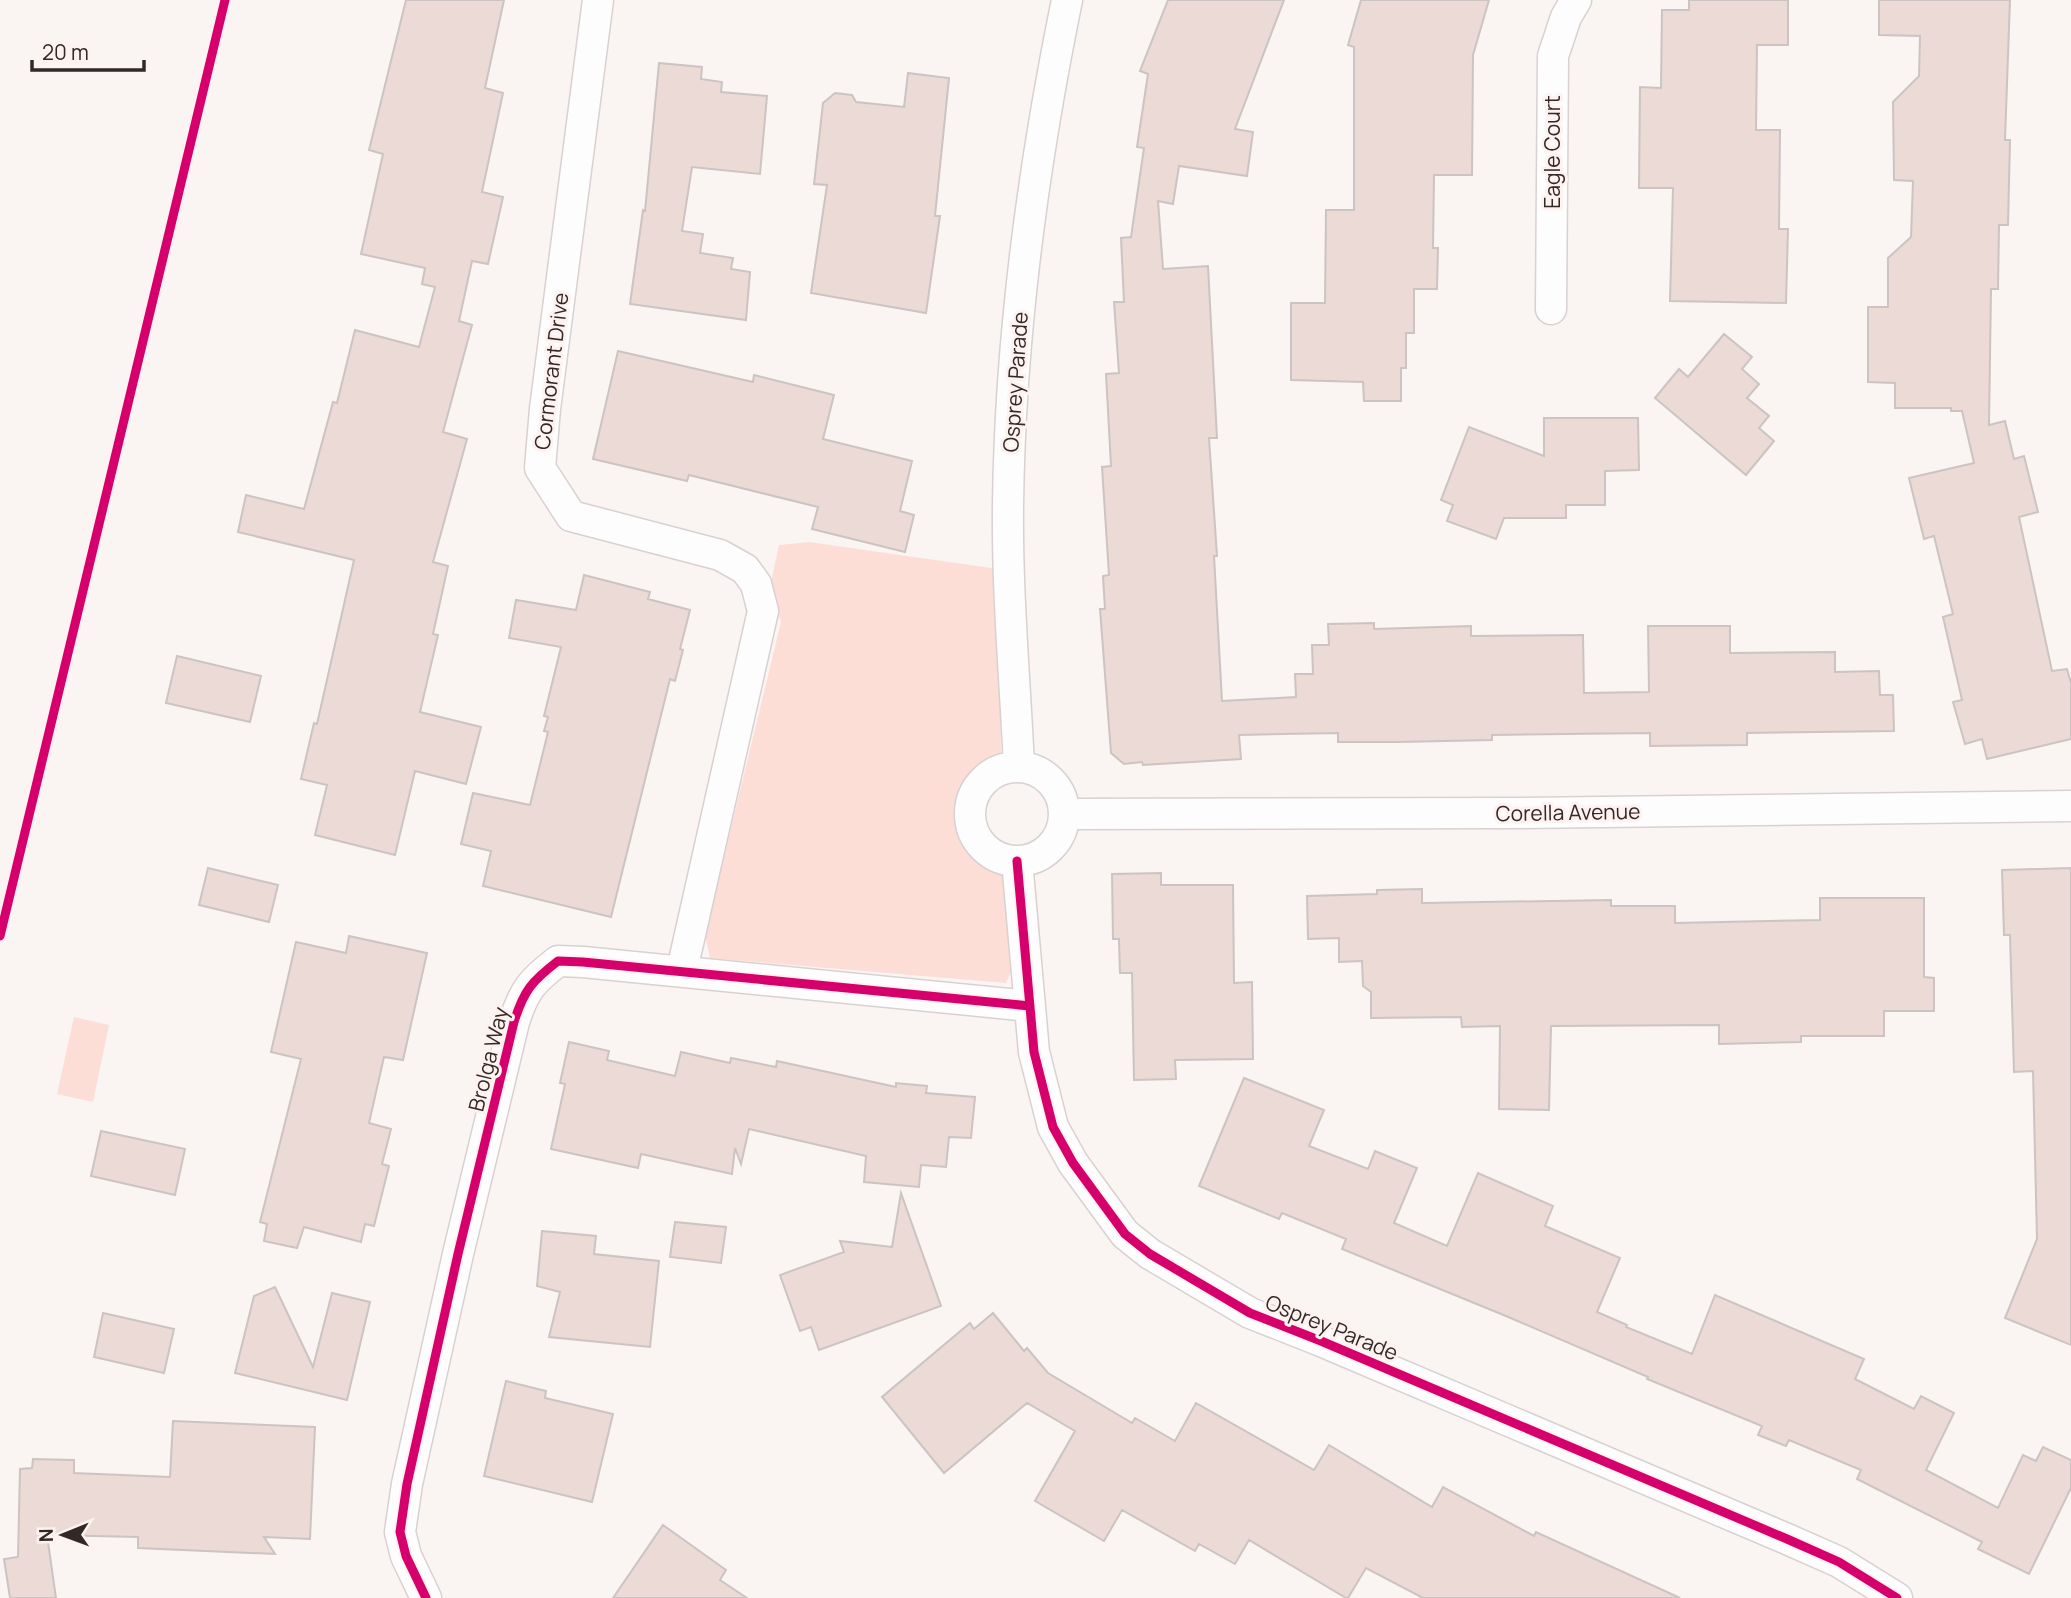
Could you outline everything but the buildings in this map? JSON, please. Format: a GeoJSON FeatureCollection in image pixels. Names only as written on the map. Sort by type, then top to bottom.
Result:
{"type":"FeatureCollection","features":[{"type":"Feature","properties":{"kind":"street","name":"Cormorant Drive"},"geometry":{"type":"LineString","coordinates":[[598,0],[545,409],[540,468],[570,516],[720,555],[745,569],[756,584],[763,611],[682,970]]}},
{"type":"Feature","properties":{"kind":"street","name":"Osprey Parade"},"geometry":{"type":"LineString","coordinates":[[1019,767],[1008,507],[1017,328],[1049,85],[1067,0]]}},
{"type":"Feature","properties":{"kind":"street","name":"Eagle Court"},"geometry":{"type":"LineString","coordinates":[[1552,309],[1553,56],[1566,17],[1576,0]]}},
{"type":"Feature","properties":{"kind":"street"},"geometry":{"type":"LineString","coordinates":[[1019,767],[1036,771],[1051,781],[1061,796],[1065,814],[1056,842],[1045,853],[1032,859],[1017,861],[999,858],[983,848],[974,832],[970,813],[974,795],[985,780],[1001,770],[1019,767]]}},
{"type":"Feature","properties":{"kind":"street","name":"Corella Avenue"},"geometry":{"type":"LineString","coordinates":[[1065,814],[1524,813],[2071,806]]}},
{"type":"Feature","properties":{"kind":"street","name":"Osprey Parade"},"geometry":{"type":"LineString","coordinates":[[1017,861],[1034,1052],[1053,1126],[1073,1163],[1125,1234],[1150,1254],[1250,1313],[1787,1539],[1839,1562],[1897,1598]]}},
{"type":"Feature","properties":{"kind":"street","name":"Brolga Way"},"geometry":{"type":"LineString","coordinates":[[426,1598],[406,1556],[400,1532],[407,1484],[461,1241],[522,997],[533,981],[558,961],[682,970],[1030,1006]]}},
{"type":"Feature","properties":{"kind":"shaded area"},"geometry":{"type":"Polygon","coordinates":[[[809,542],[998,569],[1001,753],[967,782],[956,812],[966,843],[1001,870],[1015,962],[1006,983],[710,958],[705,935],[781,622],[771,582],[779,545],[809,542]]]}},
{"type":"Feature","properties":{"kind":"shaded area"},"geometry":{"type":"Polygon","coordinates":[[[74,1017],[109,1025],[93,1102],[57,1094],[74,1017]]]}},
{"type":"Feature","properties":{"kind":"cycle path"},"geometry":{"type":"LineString","coordinates":[[0,936],[225,0]]}},
{"type":"Feature","properties":{"kind":"cycle path"},"geometry":{"type":"LineString","coordinates":[[1017,861],[1034,1052],[1053,1127],[1073,1163],[1125,1234],[1150,1254],[1250,1313],[1787,1539],[1839,1562],[1897,1598]]}},
{"type":"Feature","properties":{"kind":"cycle path"},"geometry":{"type":"LineString","coordinates":[[426,1598],[406,1556],[400,1532],[407,1484],[458,1254],[514,1022],[525,994],[542,974],[558,961],[583,962],[1030,1006]]}}]}
